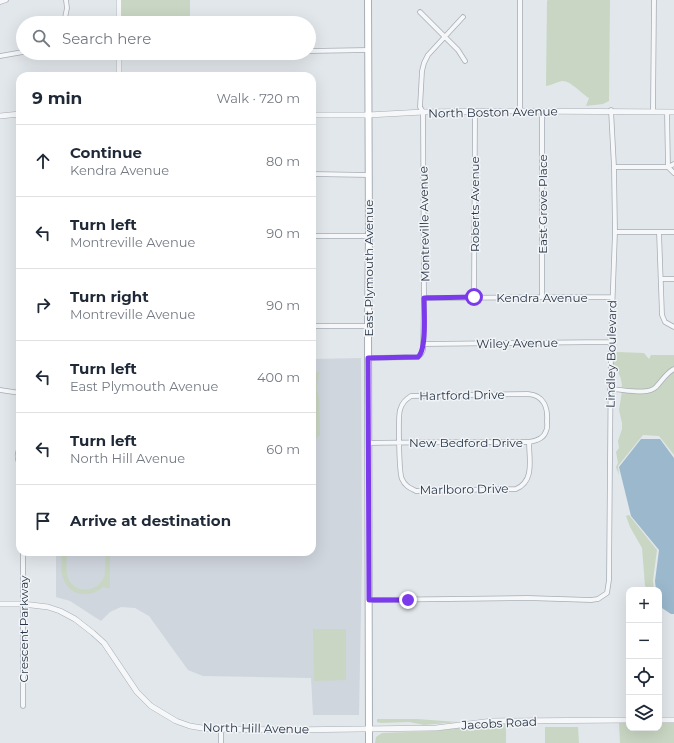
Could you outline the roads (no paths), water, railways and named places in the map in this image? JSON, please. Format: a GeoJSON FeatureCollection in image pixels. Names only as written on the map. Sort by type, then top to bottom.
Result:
{"type":"FeatureCollection","features":[{"type":"Feature","properties":{"kind":"main road","name":"East Plymouth Avenue"},"geometry":{"type":"LineString","coordinates":[[368,0],[369,743]]}},
{"type":"Feature","properties":{"kind":"street"},"geometry":{"type":"LineString","coordinates":[[0,2],[6,0]]}},
{"type":"Feature","properties":{"kind":"street"},"geometry":{"type":"LineString","coordinates":[[66,0],[68,8],[66,16]]}},
{"type":"Feature","properties":{"kind":"street"},"geometry":{"type":"LineString","coordinates":[[119,0],[119,16]]}},
{"type":"Feature","properties":{"kind":"street"},"geometry":{"type":"LineString","coordinates":[[520,0],[520,111]]}},
{"type":"Feature","properties":{"kind":"street"},"geometry":{"type":"LineString","coordinates":[[653,110],[654,0]]}},
{"type":"Feature","properties":{"kind":"street"},"geometry":{"type":"LineString","coordinates":[[420,12],[458,50],[465,61]]}},
{"type":"Feature","properties":{"kind":"street","name":"Montreville Avenue"},"geometry":{"type":"LineString","coordinates":[[424,344],[423,112],[420,107],[422,71],[428,55],[463,17]]}},
{"type":"Feature","properties":{"kind":"street"},"geometry":{"type":"LineString","coordinates":[[316,51],[368,50]]}},
{"type":"Feature","properties":{"kind":"street"},"geometry":{"type":"LineString","coordinates":[[0,56],[16,53]]}},
{"type":"Feature","properties":{"kind":"street"},"geometry":{"type":"LineString","coordinates":[[119,60],[120,72]]}},
{"type":"Feature","properties":{"kind":"street","name":"North Boston Avenue"},"geometry":{"type":"LineString","coordinates":[[316,115],[611,110],[653,110],[674,112]]}},
{"type":"Feature","properties":{"kind":"street","name":"Lindley Boulevard"},"geometry":{"type":"LineString","coordinates":[[369,600],[528,598],[591,600],[598,599],[607,593],[612,296],[615,232],[611,110]]}},
{"type":"Feature","properties":{"kind":"street","name":"East Grove Place"},"geometry":{"type":"LineString","coordinates":[[542,111],[542,297]]}},
{"type":"Feature","properties":{"kind":"street","name":"Roberts Avenue"},"geometry":{"type":"LineString","coordinates":[[474,297],[475,112]]}},
{"type":"Feature","properties":{"kind":"street"},"geometry":{"type":"LineString","coordinates":[[667,112],[668,166],[674,173]]}},
{"type":"Feature","properties":{"kind":"street"},"geometry":{"type":"LineString","coordinates":[[0,116],[16,114]]}},
{"type":"Feature","properties":{"kind":"street"},"geometry":{"type":"LineString","coordinates":[[614,167],[668,166],[674,164]]}},
{"type":"Feature","properties":{"kind":"street"},"geometry":{"type":"LineString","coordinates":[[316,174],[368,175]]}},
{"type":"Feature","properties":{"kind":"street"},"geometry":{"type":"LineString","coordinates":[[615,232],[674,232]]}},
{"type":"Feature","properties":{"kind":"street"},"geometry":{"type":"LineString","coordinates":[[659,232],[663,319],[674,327]]}},
{"type":"Feature","properties":{"kind":"street"},"geometry":{"type":"LineString","coordinates":[[316,236],[369,236]]}},
{"type":"Feature","properties":{"kind":"street"},"geometry":{"type":"LineString","coordinates":[[660,279],[674,279]]}},
{"type":"Feature","properties":{"kind":"street","name":"Kendra Avenue"},"geometry":{"type":"LineString","coordinates":[[424,298],[612,296]]}},
{"type":"Feature","properties":{"kind":"street"},"geometry":{"type":"LineString","coordinates":[[316,326],[368,326]]}},
{"type":"Feature","properties":{"kind":"street","name":"Wiley Avenue"},"geometry":{"type":"LineString","coordinates":[[424,344],[611,342]]}},
{"type":"Feature","properties":{"kind":"street"},"geometry":{"type":"LineString","coordinates":[[368,358],[418,357],[423,350],[424,344]]}},
{"type":"Feature","properties":{"kind":"street"},"geometry":{"type":"LineString","coordinates":[[610,389],[643,392],[653,390],[666,375],[674,369]]}},
{"type":"Feature","properties":{"kind":"street"},"geometry":{"type":"LineString","coordinates":[[0,390],[16,392]]}},
{"type":"Feature","properties":{"kind":"street","name":"Hartford Drive"},"geometry":{"type":"LineString","coordinates":[[400,442],[400,412],[403,402],[411,396],[534,394],[546,405],[547,419]]}},
{"type":"Feature","properties":{"kind":"street","name":"New Bedford Drive"},"geometry":{"type":"LineString","coordinates":[[369,443],[529,442],[539,439],[546,432],[547,419]]}},
{"type":"Feature","properties":{"kind":"street","name":"Marlboro Drive"},"geometry":{"type":"LineString","coordinates":[[400,442],[401,478],[405,485],[416,491],[516,489],[527,481],[529,475],[529,442]]}},
{"type":"Feature","properties":{"kind":"street","name":"Crescent Parkway"},"geometry":{"type":"LineString","coordinates":[[23,556],[23,706]]}},
{"type":"Feature","properties":{"kind":"street","name":"North Hill Avenue"},"geometry":{"type":"LineString","coordinates":[[0,604],[23,604],[48,607],[60,611],[86,627],[104,643],[127,678],[144,700],[161,713],[190,726],[221,730],[369,728]]}},
{"type":"Feature","properties":{"kind":"street","name":"Jacobs Road"},"geometry":{"type":"LineString","coordinates":[[369,728],[436,728],[508,721],[626,720]]}},
{"type":"Feature","properties":{"kind":"street"},"geometry":{"type":"LineString","coordinates":[[662,720],[674,720]]}},
{"type":"Feature","properties":{"kind":"street"},"geometry":{"type":"LineString","coordinates":[[221,730],[221,743]]}},
{"type":"Feature","properties":{"kind":"water"},"geometry":{"type":"Polygon","coordinates":[[[641,439],[660,439],[674,458],[674,614],[671,614],[662,608],[662,587],[656,587],[655,581],[659,550],[631,516],[619,467],[641,439]]]}}]}
